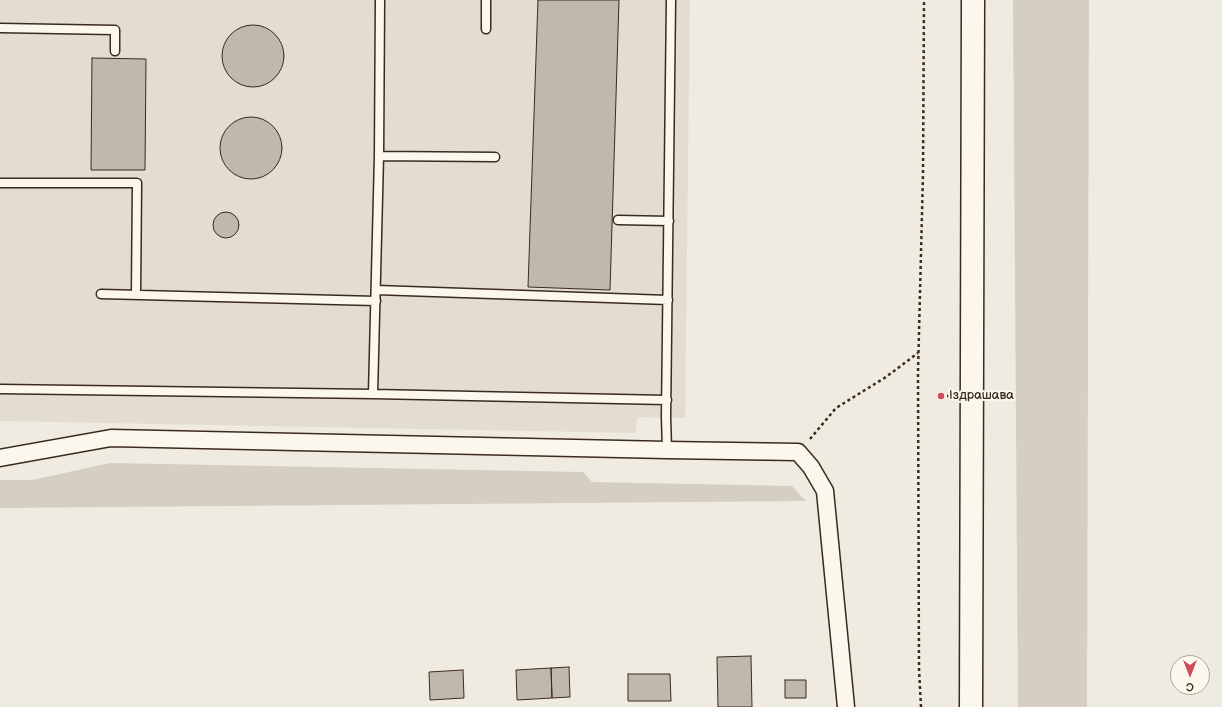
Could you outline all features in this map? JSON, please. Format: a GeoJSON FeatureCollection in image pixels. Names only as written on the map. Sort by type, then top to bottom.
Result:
{"type":"FeatureCollection","features":[{"type":"Feature","properties":{"kind":"main road"},"geometry":{"type":"LineString","coordinates":[[970,707],[973,0]]}},
{"type":"Feature","properties":{"kind":"street"},"geometry":{"type":"LineString","coordinates":[[0,458],[111,438],[798,452],[812,467],[825,491],[846,707]]}},
{"type":"Feature","properties":{"kind":"lane"},"geometry":{"type":"LineString","coordinates":[[373,394],[379,156],[380,0]]}},
{"type":"Feature","properties":{"kind":"lane"},"geometry":{"type":"LineString","coordinates":[[486,0],[486,29]]}},
{"type":"Feature","properties":{"kind":"lane"},"geometry":{"type":"LineString","coordinates":[[667,450],[671,0]]}},
{"type":"Feature","properties":{"kind":"lane"},"geometry":{"type":"LineString","coordinates":[[0,28],[115,30],[115,51]]}},
{"type":"Feature","properties":{"kind":"lane"},"geometry":{"type":"LineString","coordinates":[[379,156],[495,157]]}},
{"type":"Feature","properties":{"kind":"lane"},"geometry":{"type":"LineString","coordinates":[[0,183],[137,183],[136,295]]}},
{"type":"Feature","properties":{"kind":"lane"},"geometry":{"type":"LineString","coordinates":[[618,220],[669,221]]}},
{"type":"Feature","properties":{"kind":"lane"},"geometry":{"type":"LineString","coordinates":[[376,290],[668,300]]}},
{"type":"Feature","properties":{"kind":"lane"},"geometry":{"type":"LineString","coordinates":[[100,294],[376,301]]}},
{"type":"Feature","properties":{"kind":"lane"},"geometry":{"type":"LineString","coordinates":[[0,389],[667,400]]}},
{"type":"Feature","properties":{"kind":"path"},"geometry":{"type":"LineString","coordinates":[[921,707],[919,669],[918,353],[923,174],[924,0]]}},
{"type":"Feature","properties":{"kind":"path"},"geometry":{"type":"LineString","coordinates":[[798,452],[836,408],[886,377],[918,353]]}},
{"type":"Feature","properties":{"kind":"shaded area"},"geometry":{"type":"Polygon","coordinates":[[[0,0],[690,0],[685,418],[637,417],[636,433],[0,421],[0,0]]]}},
{"type":"Feature","properties":{"kind":"shaded area"},"geometry":{"type":"Polygon","coordinates":[[[1013,0],[1089,0],[1087,707],[1018,707],[1013,0]]]}},
{"type":"Feature","properties":{"kind":"shaded area"},"geometry":{"type":"Polygon","coordinates":[[[110,463],[583,472],[592,482],[792,486],[806,501],[0,508],[0,480],[32,480],[110,463]]]}},
{"type":"Feature","properties":{"kind":"building"},"geometry":{"type":"Polygon","coordinates":[[[538,0],[619,0],[610,290],[528,287],[538,0]]]}},
{"type":"Feature","properties":{"kind":"building"},"geometry":{"type":"Polygon","coordinates":[[[247,25],[259,25],[275,34],[282,44],[284,56],[282,68],[275,78],[259,87],[247,87],[236,82],[227,73],[222,62],[222,50],[227,39],[236,30],[247,25]]]}},
{"type":"Feature","properties":{"kind":"building"},"geometry":{"type":"Polygon","coordinates":[[[92,58],[146,59],[145,170],[91,170],[92,58]]]}},
{"type":"Feature","properties":{"kind":"building"},"geometry":{"type":"Polygon","coordinates":[[[251,117],[268,122],[273,126],[277,131],[282,148],[277,165],[273,170],[268,174],[251,179],[234,174],[229,170],[225,165],[220,148],[225,131],[229,126],[234,122],[251,117]]]}},
{"type":"Feature","properties":{"kind":"building"},"geometry":{"type":"Polygon","coordinates":[[[226,212],[235,216],[239,225],[235,234],[226,238],[217,234],[213,225],[217,216],[226,212]]]}},
{"type":"Feature","properties":{"kind":"building"},"geometry":{"type":"Polygon","coordinates":[[[751,656],[752,707],[718,707],[717,657],[751,656]]]}},
{"type":"Feature","properties":{"kind":"building"},"geometry":{"type":"Polygon","coordinates":[[[569,667],[570,697],[552,698],[551,668],[569,667]]]}},
{"type":"Feature","properties":{"kind":"building"},"geometry":{"type":"Polygon","coordinates":[[[551,668],[552,698],[517,700],[516,670],[551,668]]]}},
{"type":"Feature","properties":{"kind":"building"},"geometry":{"type":"Polygon","coordinates":[[[463,670],[464,698],[430,700],[429,672],[463,670]]]}},
{"type":"Feature","properties":{"kind":"building"},"geometry":{"type":"Polygon","coordinates":[[[628,674],[670,674],[671,701],[628,701],[628,674]]]}},
{"type":"Feature","properties":{"kind":"building"},"geometry":{"type":"Polygon","coordinates":[[[785,680],[806,680],[806,698],[785,698],[785,680]]]}},
{"type":"Feature","properties":{"kind":"place","name":"Іздрашава"},"geometry":{"type":"Point","coordinates":[941,396]}}]}
